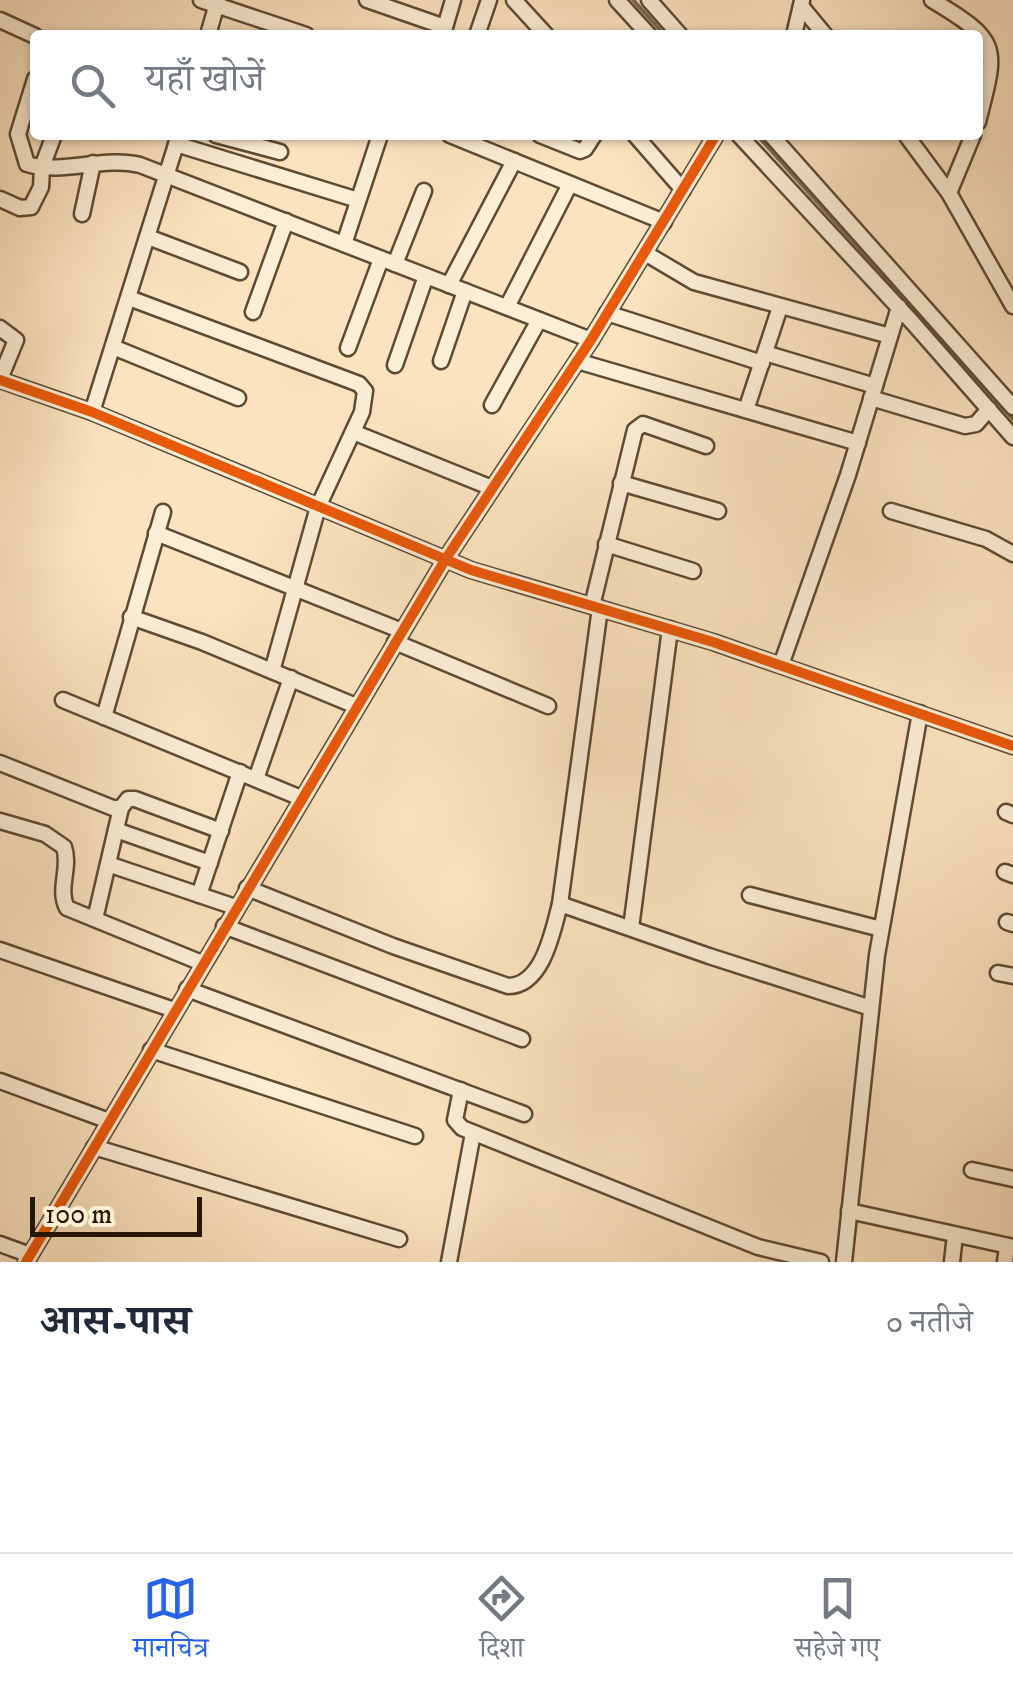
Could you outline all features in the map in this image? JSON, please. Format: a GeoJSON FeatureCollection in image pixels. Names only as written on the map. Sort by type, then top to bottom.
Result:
{"type":"FeatureCollection","features":[{"type":"Feature","properties":{"kind":"street"},"geometry":{"type":"LineString","coordinates":[[200,0],[218,2],[293,30]]}},
{"type":"Feature","properties":{"kind":"street"},"geometry":{"type":"LineString","coordinates":[[367,0],[442,30]]}},
{"type":"Feature","properties":{"kind":"street"},"geometry":{"type":"LineString","coordinates":[[444,30],[453,0]]}},
{"type":"Feature","properties":{"kind":"street"},"geometry":{"type":"LineString","coordinates":[[479,30],[489,0]]}},
{"type":"Feature","properties":{"kind":"street"},"geometry":{"type":"LineString","coordinates":[[514,0],[531,28]]}},
{"type":"Feature","properties":{"kind":"street"},"geometry":{"type":"LineString","coordinates":[[617,0],[644,30]]}},
{"type":"Feature","properties":{"kind":"street"},"geometry":{"type":"LineString","coordinates":[[648,0],[675,30]]}},
{"type":"Feature","properties":{"kind":"street"},"geometry":{"type":"LineString","coordinates":[[932,0],[977,30]]}},
{"type":"Feature","properties":{"kind":"street"},"geometry":{"type":"LineString","coordinates":[[210,30],[218,2]]}},
{"type":"Feature","properties":{"kind":"street"},"geometry":{"type":"LineString","coordinates":[[795,30],[801,3]]}},
{"type":"Feature","properties":{"kind":"street"},"geometry":{"type":"LineString","coordinates":[[801,3],[821,30]]}},
{"type":"Feature","properties":{"kind":"street"},"geometry":{"type":"LineString","coordinates":[[0,20],[30,34]]}},
{"type":"Feature","properties":{"kind":"street"},"geometry":{"type":"LineString","coordinates":[[983,39],[992,54],[993,66],[983,103]]}},
{"type":"Feature","properties":{"kind":"street"},"geometry":{"type":"LineString","coordinates":[[30,95],[18,134],[24,160],[32,166],[123,162],[168,174],[590,340]]}},
{"type":"Feature","properties":{"kind":"street"},"geometry":{"type":"LineString","coordinates":[[0,199],[20,208],[31,207],[52,140]]}},
{"type":"Feature","properties":{"kind":"street"},"geometry":{"type":"LineString","coordinates":[[92,412],[178,140],[358,200]]}},
{"type":"Feature","properties":{"kind":"street"},"geometry":{"type":"LineString","coordinates":[[235,140],[280,152]]}},
{"type":"Feature","properties":{"kind":"street"},"geometry":{"type":"LineString","coordinates":[[344,244],[378,140]]}},
{"type":"Feature","properties":{"kind":"street"},"geometry":{"type":"LineString","coordinates":[[462,140],[664,222]]}},
{"type":"Feature","properties":{"kind":"street"},"geometry":{"type":"LineString","coordinates":[[552,140],[580,151],[592,140]]}},
{"type":"Feature","properties":{"kind":"street"},"geometry":{"type":"LineString","coordinates":[[639,140],[683,190]]}},
{"type":"Feature","properties":{"kind":"street"},"geometry":{"type":"LineString","coordinates":[[0,1244],[28,1258],[444,560],[590,340],[713,140]]}},
{"type":"Feature","properties":{"kind":"street"},"geometry":{"type":"LineString","coordinates":[[744,140],[1013,436]]}},
{"type":"Feature","properties":{"kind":"street"},"geometry":{"type":"LineString","coordinates":[[775,140],[1013,407]]}},
{"type":"Feature","properties":{"kind":"street"},"geometry":{"type":"LineString","coordinates":[[910,140],[949,193],[1013,306]]}},
{"type":"Feature","properties":{"kind":"street"},"geometry":{"type":"LineString","coordinates":[[949,193],[971,140]]}},
{"type":"Feature","properties":{"kind":"street"},"geometry":{"type":"LineString","coordinates":[[449,285],[514,161]]}},
{"type":"Feature","properties":{"kind":"street"},"geometry":{"type":"LineString","coordinates":[[82,214],[92,163]]}},
{"type":"Feature","properties":{"kind":"street"},"geometry":{"type":"LineString","coordinates":[[507,307],[570,184]]}},
{"type":"Feature","properties":{"kind":"street"},"geometry":{"type":"LineString","coordinates":[[348,348],[424,191]]}},
{"type":"Feature","properties":{"kind":"street"},"geometry":{"type":"LineString","coordinates":[[253,312],[286,221]]}},
{"type":"Feature","properties":{"kind":"street"},"geometry":{"type":"LineString","coordinates":[[148,237],[240,272]]}},
{"type":"Feature","properties":{"kind":"street"},"geometry":{"type":"LineString","coordinates":[[644,253],[694,282],[890,336]]}},
{"type":"Feature","properties":{"kind":"street"},"geometry":{"type":"LineString","coordinates":[[394,366],[426,276]]}},
{"type":"Feature","properties":{"kind":"street"},"geometry":{"type":"LineString","coordinates":[[441,361],[465,291]]}},
{"type":"Feature","properties":{"kind":"street"},"geometry":{"type":"LineString","coordinates":[[128,298],[363,387],[366,398],[318,507],[272,670]]}},
{"type":"Feature","properties":{"kind":"street"},"geometry":{"type":"LineString","coordinates":[[746,410],[780,307]]}},
{"type":"Feature","properties":{"kind":"street"},"geometry":{"type":"LineString","coordinates":[[781,665],[858,443],[899,308]]}},
{"type":"Feature","properties":{"kind":"street"},"geometry":{"type":"LineString","coordinates":[[607,313],[873,392],[965,426],[976,424],[989,409]]}},
{"type":"Feature","properties":{"kind":"street"},"geometry":{"type":"LineString","coordinates":[[492,405],[539,320]]}},
{"type":"Feature","properties":{"kind":"street"},"geometry":{"type":"LineString","coordinates":[[0,328],[16,340],[0,380],[92,412],[444,560],[781,665],[1013,746]]}},
{"type":"Feature","properties":{"kind":"street"},"geometry":{"type":"LineString","coordinates":[[113,347],[238,398]]}},
{"type":"Feature","properties":{"kind":"street"},"geometry":{"type":"LineString","coordinates":[[576,360],[858,443]]}},
{"type":"Feature","properties":{"kind":"street"},"geometry":{"type":"LineString","coordinates":[[247,888],[508,986],[524,983],[549,942],[560,904],[596,607],[631,437],[638,426],[652,427],[706,446]]}},
{"type":"Feature","properties":{"kind":"street"},"geometry":{"type":"LineString","coordinates":[[352,432],[492,488]]}},
{"type":"Feature","properties":{"kind":"street"},"geometry":{"type":"LineString","coordinates":[[620,483],[718,511]]}},
{"type":"Feature","properties":{"kind":"street"},"geometry":{"type":"LineString","coordinates":[[892,511],[986,539],[1013,554]]}},
{"type":"Feature","properties":{"kind":"street"},"geometry":{"type":"LineString","coordinates":[[104,717],[163,512]]}},
{"type":"Feature","properties":{"kind":"street"},"geometry":{"type":"LineString","coordinates":[[156,533],[294,588],[548,706]]}},
{"type":"Feature","properties":{"kind":"street"},"geometry":{"type":"LineString","coordinates":[[606,544],[693,571]]}},
{"type":"Feature","properties":{"kind":"street"},"geometry":{"type":"LineString","coordinates":[[130,617],[356,706]]}},
{"type":"Feature","properties":{"kind":"street"},"geometry":{"type":"LineString","coordinates":[[631,928],[670,629]]}},
{"type":"Feature","properties":{"kind":"street"},"geometry":{"type":"LineString","coordinates":[[256,779],[290,678]]}},
{"type":"Feature","properties":{"kind":"street"},"geometry":{"type":"LineString","coordinates":[[63,700],[301,798]]}},
{"type":"Feature","properties":{"kind":"street"},"geometry":{"type":"LineString","coordinates":[[844,1262],[871,1008],[920,712]]}},
{"type":"Feature","properties":{"kind":"street"},"geometry":{"type":"LineString","coordinates":[[0,762],[121,808]]}},
{"type":"Feature","properties":{"kind":"street"},"geometry":{"type":"LineString","coordinates":[[200,896],[240,772]]}},
{"type":"Feature","properties":{"kind":"street"},"geometry":{"type":"LineString","coordinates":[[95,919],[121,808],[128,799],[220,831]]}},
{"type":"Feature","properties":{"kind":"street"},"geometry":{"type":"LineString","coordinates":[[0,822],[46,834],[61,843],[67,857],[64,905],[202,962]]}},
{"type":"Feature","properties":{"kind":"street"},"geometry":{"type":"LineString","coordinates":[[116,830],[210,863]]}},
{"type":"Feature","properties":{"kind":"street"},"geometry":{"type":"LineString","coordinates":[[108,864],[236,907]]}},
{"type":"Feature","properties":{"kind":"street"},"geometry":{"type":"LineString","coordinates":[[750,895],[882,929]]}},
{"type":"Feature","properties":{"kind":"street"},"geometry":{"type":"LineString","coordinates":[[560,904],[871,1008]]}},
{"type":"Feature","properties":{"kind":"street"},"geometry":{"type":"LineString","coordinates":[[224,926],[522,1039]]}},
{"type":"Feature","properties":{"kind":"street"},"geometry":{"type":"LineString","coordinates":[[0,950],[174,1010]]}},
{"type":"Feature","properties":{"kind":"street"},"geometry":{"type":"LineString","coordinates":[[187,989],[524,1114]]}},
{"type":"Feature","properties":{"kind":"street"},"geometry":{"type":"LineString","coordinates":[[151,1050],[415,1136]]}},
{"type":"Feature","properties":{"kind":"street"},"geometry":{"type":"LineString","coordinates":[[0,1081],[109,1121]]}},
{"type":"Feature","properties":{"kind":"street"},"geometry":{"type":"LineString","coordinates":[[462,1090],[455,1120],[473,1133],[758,1247],[821,1262]]}},
{"type":"Feature","properties":{"kind":"street"},"geometry":{"type":"LineString","coordinates":[[449,1262],[473,1133]]}},
{"type":"Feature","properties":{"kind":"street"},"geometry":{"type":"LineString","coordinates":[[94,1147],[399,1240]]}},
{"type":"Feature","properties":{"kind":"street"},"geometry":{"type":"LineString","coordinates":[[972,1170],[1013,1179]]}},
{"type":"Feature","properties":{"kind":"street"},"geometry":{"type":"LineString","coordinates":[[849,1211],[1010,1246],[1005,1262]]}},
{"type":"Feature","properties":{"kind":"street"},"geometry":{"type":"LineString","coordinates":[[952,1262],[955,1235]]}},
{"type":"Feature","properties":{"kind":"waterway"},"geometry":{"type":"LineString","coordinates":[[633,0],[660,30]]}},
{"type":"Feature","properties":{"kind":"waterway"},"geometry":{"type":"LineString","coordinates":[[762,140],[1013,419]]}},
{"type":"Feature","properties":{"kind":"cycle path"},"geometry":{"type":"LineString","coordinates":[[26,1262],[445,560],[591,340],[713,140]]}},
{"type":"Feature","properties":{"kind":"cycle path"},"geometry":{"type":"LineString","coordinates":[[0,380],[92,412],[471,570],[713,642],[1013,746]]}}]}
